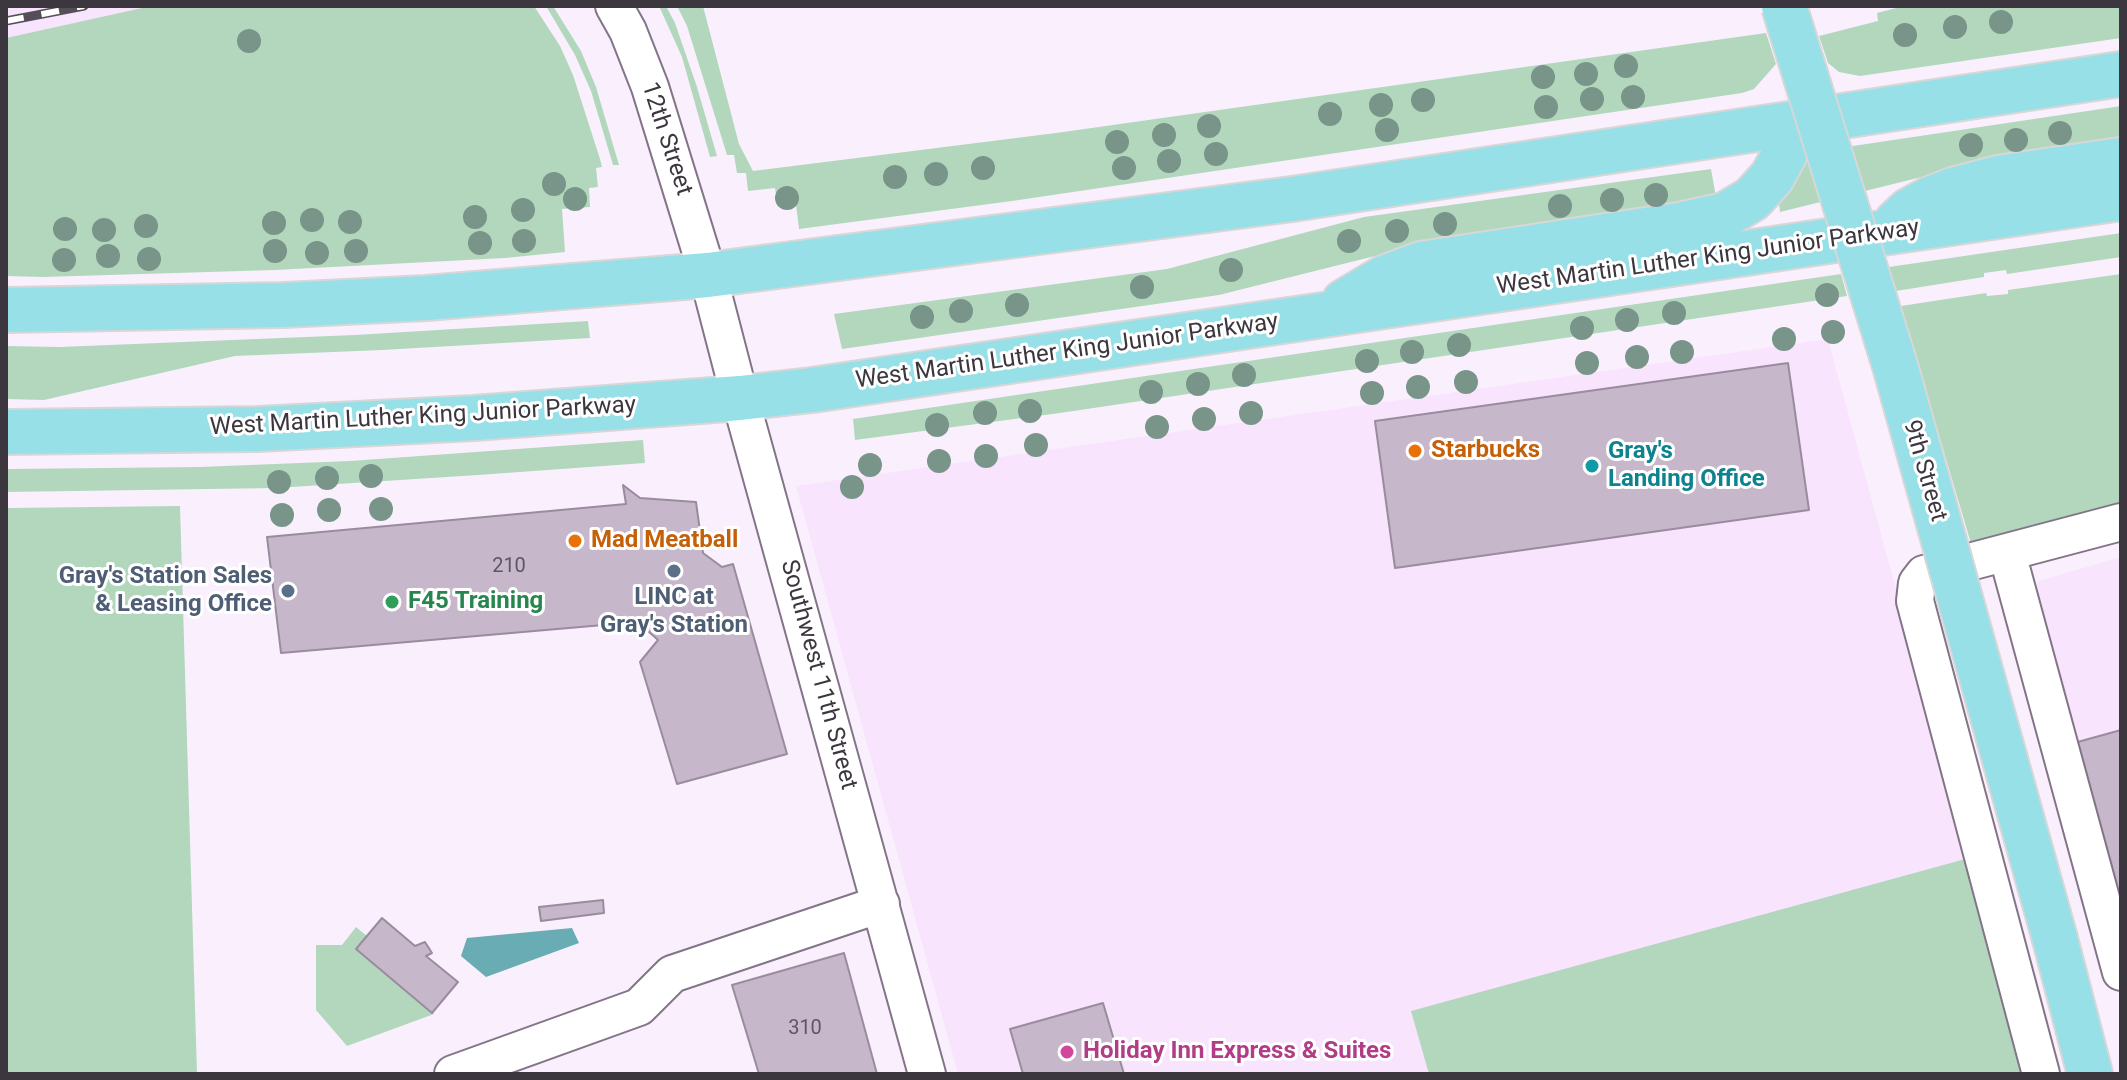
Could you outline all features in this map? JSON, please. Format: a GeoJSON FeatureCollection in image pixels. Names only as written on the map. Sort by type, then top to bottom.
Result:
{"type":"FeatureCollection","features":[{"type":"Feature","properties":{"kind":"main road","name":"9th Street"},"geometry":{"type":"LineString","coordinates":[[1784,6],[1896,369],[2090,1074]]}},
{"type":"Feature","properties":{"kind":"main road"},"geometry":{"type":"LineString","coordinates":[[6,310],[284,305],[426,298],[708,275],[1292,199],[2121,74]]}},
{"type":"Feature","properties":{"kind":"main road"},"geometry":{"type":"LineString","coordinates":[[1322,315],[1384,278],[1421,264],[1679,225],[1725,215],[1752,199],[1772,177],[1784,155],[1792,125]]}},
{"type":"Feature","properties":{"kind":"main road"},"geometry":{"type":"LineString","coordinates":[[1887,232],[1910,210],[1953,190],[2013,175],[2121,160]]}},
{"type":"Feature","properties":{"kind":"main road","name":"West Martin Luther King Junior Parkway"},"geometry":{"type":"LineString","coordinates":[[6,432],[258,429],[474,418],[740,398],[812,390],[2121,198]]}},
{"type":"Feature","properties":{"kind":"street","name":"12th Street"},"geometry":{"type":"LineString","coordinates":[[614,6],[628,31],[650,87],[708,275]]}},
{"type":"Feature","properties":{"kind":"street"},"geometry":{"type":"LineString","coordinates":[[1791,6],[1796,21],[1799,64],[1792,125]]}},
{"type":"Feature","properties":{"kind":"street","name":"Southwest 11th Street"},"geometry":{"type":"LineString","coordinates":[[708,275],[927,1074]]}},
{"type":"Feature","properties":{"kind":"street"},"geometry":{"type":"LineString","coordinates":[[2041,1074],[1915,601],[1917,583],[1924,574],[2121,522]]}},
{"type":"Feature","properties":{"kind":"street"},"geometry":{"type":"LineString","coordinates":[[2007,553],[2121,972]]}},
{"type":"Feature","properties":{"kind":"street"},"geometry":{"type":"LineString","coordinates":[[453,1074],[639,1007],[672,974],[881,904]]}},
{"type":"Feature","properties":{"kind":"shaded area"},"geometry":{"type":"Polygon","coordinates":[[[6,6],[151,6],[6,38],[6,6]]]}},
{"type":"Feature","properties":{"kind":"shaded area"},"geometry":{"type":"Polygon","coordinates":[[[1828,339],[2028,1074],[958,1074],[796,486],[1828,339]]]}},
{"type":"Feature","properties":{"kind":"shaded area"},"geometry":{"type":"Polygon","coordinates":[[[2121,557],[2121,912],[2035,587],[2039,581],[2121,557]]]}},
{"type":"Feature","properties":{"kind":"green space"},"geometry":{"type":"Polygon","coordinates":[[[151,6],[534,6],[560,46],[573,75],[600,159],[602,167],[596,168],[598,187],[589,188],[590,207],[562,209],[565,252],[275,270],[6,276],[6,38],[151,6]]]}},
{"type":"Feature","properties":{"kind":"green space"},"geometry":{"type":"Polygon","coordinates":[[[546,6],[553,6],[581,51],[596,87],[619,165],[613,165],[591,91],[575,55],[546,6]]]}},
{"type":"Feature","properties":{"kind":"green space"},"geometry":{"type":"Polygon","coordinates":[[[659,6],[666,6],[675,23],[717,156],[710,157],[682,57],[659,6]]]}},
{"type":"Feature","properties":{"kind":"green space"},"geometry":{"type":"Polygon","coordinates":[[[677,6],[703,6],[739,144],[753,171],[1056,133],[1766,33],[1776,64],[1754,89],[1742,93],[1012,201],[799,229],[796,205],[778,207],[775,188],[748,191],[746,173],[737,173],[734,155],[727,155],[687,26],[677,6]]]}},
{"type":"Feature","properties":{"kind":"green space"},"geometry":{"type":"Polygon","coordinates":[[[1904,6],[2121,6],[2121,38],[1860,76],[1839,72],[1828,63],[1819,36],[1878,21],[1877,13],[1904,6]]]}},
{"type":"Feature","properties":{"kind":"green space"},"geometry":{"type":"Polygon","coordinates":[[[2121,106],[2121,144],[1958,168],[1780,212],[1778,195],[1806,153],[2121,106]]]}},
{"type":"Feature","properties":{"kind":"green space"},"geometry":{"type":"Polygon","coordinates":[[[1711,169],[1716,197],[1395,251],[1219,295],[842,349],[834,314],[1167,269],[1364,217],[1711,169]]]}},
{"type":"Feature","properties":{"kind":"green space"},"geometry":{"type":"Polygon","coordinates":[[[2121,233],[2121,257],[2007,274],[2006,270],[1984,273],[1984,277],[1896,291],[1889,267],[2121,233]]]}},
{"type":"Feature","properties":{"kind":"green space"},"geometry":{"type":"Polygon","coordinates":[[[1841,274],[1847,296],[1060,413],[855,440],[853,419],[1841,274]]]}},
{"type":"Feature","properties":{"kind":"green space"},"geometry":{"type":"Polygon","coordinates":[[[2121,274],[2121,505],[1972,547],[1901,306],[1986,293],[1987,296],[2008,294],[2008,290],[2121,274]]]}},
{"type":"Feature","properties":{"kind":"green space"},"geometry":{"type":"Polygon","coordinates":[[[588,321],[590,338],[235,356],[44,400],[6,399],[6,346],[60,347],[355,335],[588,321]]]}},
{"type":"Feature","properties":{"kind":"green space"},"geometry":{"type":"Polygon","coordinates":[[[643,440],[645,463],[276,488],[6,492],[6,469],[200,467],[350,461],[643,440]]]}},
{"type":"Feature","properties":{"kind":"green space"},"geometry":{"type":"Polygon","coordinates":[[[180,506],[197,1074],[6,1074],[6,508],[180,506]]]}},
{"type":"Feature","properties":{"kind":"green space"},"geometry":{"type":"Polygon","coordinates":[[[1969,858],[2028,1074],[1429,1074],[1411,1011],[1969,858]]]}},
{"type":"Feature","properties":{"kind":"green space"},"geometry":{"type":"Polygon","coordinates":[[[356,927],[367,936],[357,949],[434,1014],[347,1046],[316,1010],[316,945],[342,945],[356,927]]]}},
{"type":"Feature","properties":{"kind":"water"},"geometry":{"type":"Polygon","coordinates":[[[572,928],[579,943],[486,977],[461,956],[467,938],[572,928]]]}},
{"type":"Feature","properties":{"kind":"building","name":"Gray's Landing Office"},"geometry":{"type":"Polygon","coordinates":[[[1788,363],[1809,510],[1395,568],[1375,421],[1788,363]]]}},
{"type":"Feature","properties":{"kind":"building"},"geometry":{"type":"Polygon","coordinates":[[[623,485],[640,498],[696,502],[703,553],[722,567],[733,564],[787,754],[677,784],[640,662],[658,640],[638,622],[281,653],[267,537],[626,504],[623,485]]]}},
{"type":"Feature","properties":{"kind":"building"},"geometry":{"type":"Polygon","coordinates":[[[2121,730],[2121,912],[2074,743],[2121,730]]]}},
{"type":"Feature","properties":{"kind":"building"},"geometry":{"type":"Polygon","coordinates":[[[603,900],[604,913],[541,921],[539,907],[603,900]]]}},
{"type":"Feature","properties":{"kind":"building"},"geometry":{"type":"Polygon","coordinates":[[[382,918],[415,946],[425,942],[432,953],[426,956],[458,982],[432,1013],[356,949],[382,918]]]}},
{"type":"Feature","properties":{"kind":"building"},"geometry":{"type":"Polygon","coordinates":[[[844,953],[877,1074],[759,1074],[732,985],[844,953]]]}},
{"type":"Feature","properties":{"kind":"building","name":"Holiday Inn Express & Suites"},"geometry":{"type":"Polygon","coordinates":[[[1103,1003],[1124,1074],[1023,1074],[1010,1029],[1103,1003]]]}},
{"type":"Feature","properties":{"kind":"railway"},"geometry":{"type":"LineString","coordinates":[[6,21],[84,6]]}},
{"type":"Feature","properties":{"kind":"place","name":"Starbucks"},"geometry":{"type":"Point","coordinates":[1415,451]}},
{"type":"Feature","properties":{"kind":"place","name":"Gray's Landing Office"},"geometry":{"type":"Point","coordinates":[1592,466]}},
{"type":"Feature","properties":{"kind":"place","name":"Mad Meatball"},"geometry":{"type":"Point","coordinates":[575,541]}},
{"type":"Feature","properties":{"kind":"place","name":"LINC at Gray's Station"},"geometry":{"type":"Point","coordinates":[674,571]}},
{"type":"Feature","properties":{"kind":"place","name":"Gray's Station Sales & Leasing Office"},"geometry":{"type":"Point","coordinates":[288,591]}},
{"type":"Feature","properties":{"kind":"place","name":"F45 Training"},"geometry":{"type":"Point","coordinates":[392,602]}},
{"type":"Feature","properties":{"kind":"place","name":"Holiday Inn Express & Suites"},"geometry":{"type":"Point","coordinates":[1067,1052]}}]}
